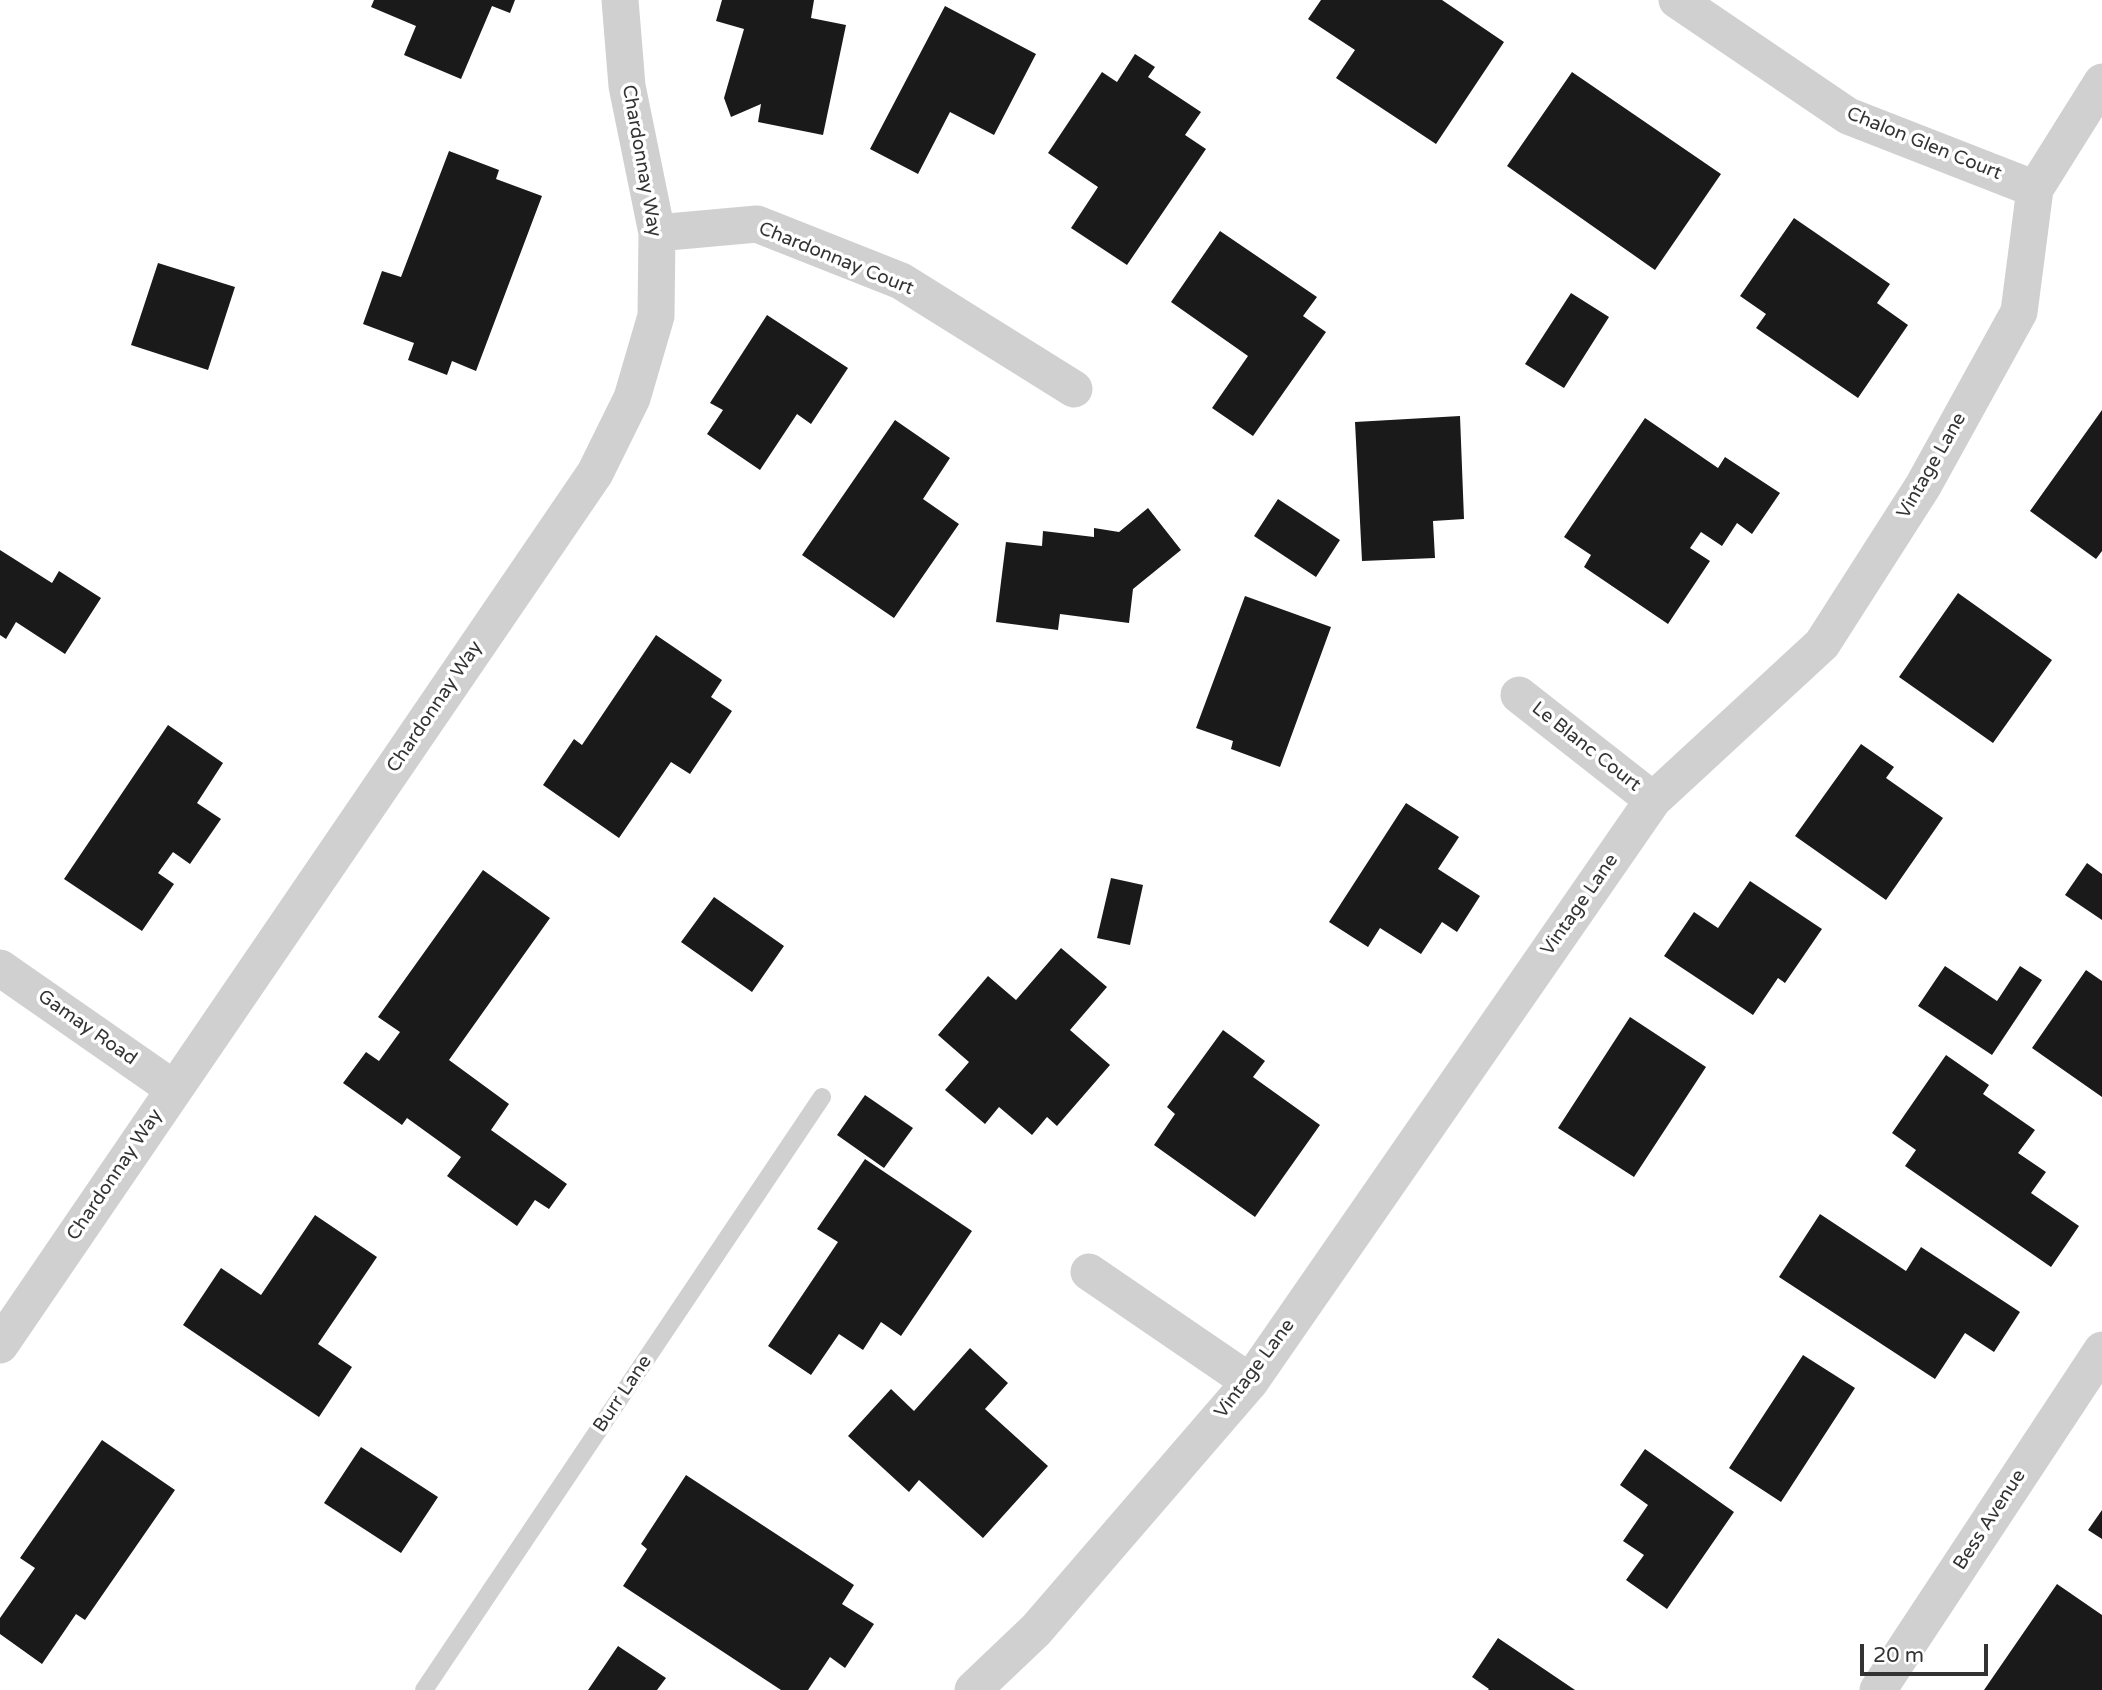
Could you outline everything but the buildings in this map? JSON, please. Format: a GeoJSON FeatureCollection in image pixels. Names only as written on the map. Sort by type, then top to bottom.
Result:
{"type":"FeatureCollection","features":[{"type":"Feature","properties":{"kind":"street","name":"Chardonnay Way"},"geometry":{"type":"LineString","coordinates":[[0,1345],[595,473],[632,398],[656,316],[657,233],[626,86],[620,0]]}},
{"type":"Feature","properties":{"kind":"street","name":"Chalon Glen Court"},"geometry":{"type":"LineString","coordinates":[[1676,0],[1849,116],[2035,188]]}},
{"type":"Feature","properties":{"kind":"street","name":"Vintage Lane"},"geometry":{"type":"LineString","coordinates":[[973,1690],[1036,1630],[1250,1382],[1653,800],[1822,644],[1923,486],[2020,312],[2035,188],[2102,82]]}},
{"type":"Feature","properties":{"kind":"street","name":"Chardonnay Court"},"geometry":{"type":"LineString","coordinates":[[657,233],[757,224],[901,281],[1074,389]]}},
{"type":"Feature","properties":{"kind":"street","name":"Le Blanc Court"},"geometry":{"type":"LineString","coordinates":[[1519,695],[1653,800]]}},
{"type":"Feature","properties":{"kind":"street","name":"Gamay Road"},"geometry":{"type":"LineString","coordinates":[[0,968],[174,1089]]}},
{"type":"Feature","properties":{"kind":"street"},"geometry":{"type":"LineString","coordinates":[[1089,1272],[1250,1382]]}},
{"type":"Feature","properties":{"kind":"street","name":"Bess Avenue"},"geometry":{"type":"LineString","coordinates":[[1878,1690],[2102,1350]]}},
{"type":"Feature","properties":{"kind":"lane","name":"Burr Lane"},"geometry":{"type":"LineString","coordinates":[[424,1690],[822,1097]]}}]}
